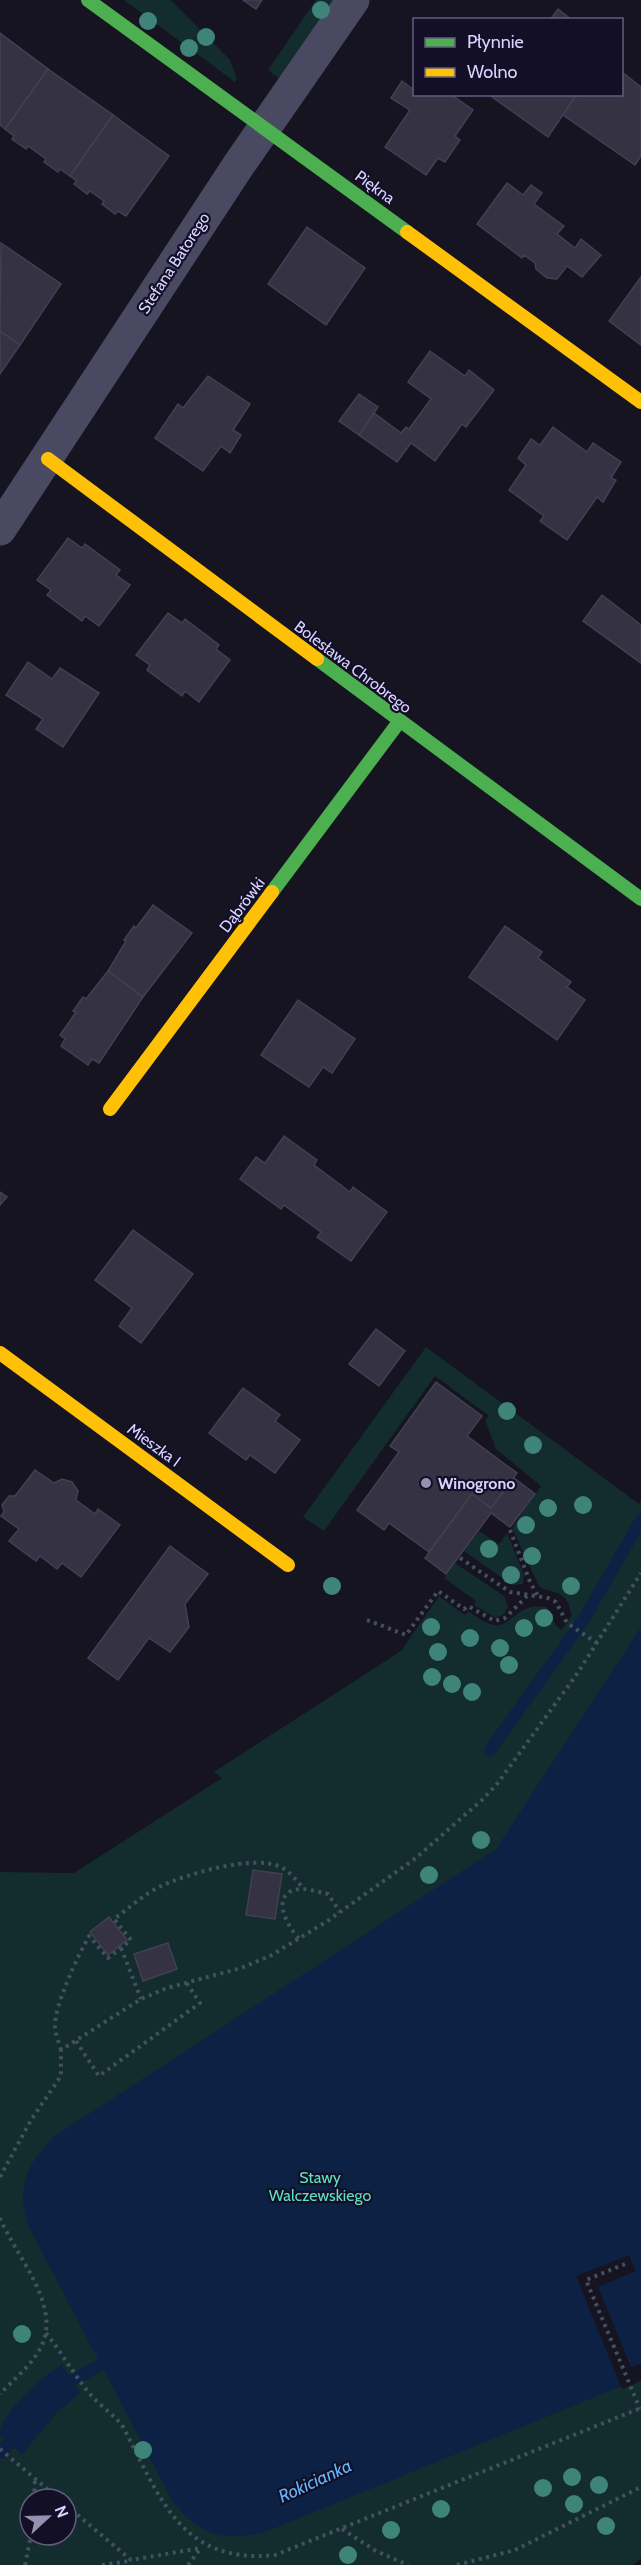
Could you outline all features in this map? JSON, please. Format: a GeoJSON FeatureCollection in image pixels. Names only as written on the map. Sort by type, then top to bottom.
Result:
{"type":"FeatureCollection","features":[{"type":"Feature","properties":{"kind":"street","name":"Piękna"},"geometry":{"type":"LineString","coordinates":[[88,0],[641,402]]}},
{"type":"Feature","properties":{"kind":"street","name":"Stefana Batorego"},"geometry":{"type":"LineString","coordinates":[[0,529],[264,127],[353,0]]}},
{"type":"Feature","properties":{"kind":"street","name":"Bolesława Chrobrego"},"geometry":{"type":"LineString","coordinates":[[48,459],[399,722],[641,899]]}},
{"type":"Feature","properties":{"kind":"street","name":"Dąbrówki"},"geometry":{"type":"LineString","coordinates":[[110,1109],[399,722]]}},
{"type":"Feature","properties":{"kind":"street","name":"Mieszka I"},"geometry":{"type":"LineString","coordinates":[[0,1353],[288,1565]]}},
{"type":"Feature","properties":{"kind":"path"},"geometry":{"type":"LineString","coordinates":[[510,1530],[530,1582],[539,1597]]}},
{"type":"Feature","properties":{"kind":"path"},"geometry":{"type":"LineString","coordinates":[[460,1558],[510,1592],[556,1602],[561,1616],[568,1623],[597,1643]]}},
{"type":"Feature","properties":{"kind":"path"},"geometry":{"type":"LineString","coordinates":[[61,2050],[141,1999],[186,1982],[241,1968],[270,1956],[340,1912],[416,1858],[483,1799],[505,1773],[597,1643],[641,1573]]}},
{"type":"Feature","properties":{"kind":"path"},"geometry":{"type":"LineString","coordinates":[[367,1620],[406,1635],[438,1591],[464,1609],[468,1606],[495,1621],[505,1617],[527,1596]]}},
{"type":"Feature","properties":{"kind":"path"},"geometry":{"type":"LineString","coordinates":[[0,2177],[31,2121],[61,2076],[61,2050],[55,2026],[73,1965],[89,1936],[108,1958],[131,1940],[114,1919],[160,1887],[181,1878],[230,1866],[257,1862],[280,1867],[304,1889]]}},
{"type":"Feature","properties":{"kind":"path"},"geometry":{"type":"LineString","coordinates":[[299,1938],[285,1920],[283,1903],[287,1894],[292,1890],[304,1889],[328,1894],[340,1912]]}},
{"type":"Feature","properties":{"kind":"path"},"geometry":{"type":"LineString","coordinates":[[121,1948],[141,1999]]}},
{"type":"Feature","properties":{"kind":"path"},"geometry":{"type":"LineString","coordinates":[[76,2041],[99,2076],[200,2003],[186,1982]]}},
{"type":"Feature","properties":{"kind":"path"},"geometry":{"type":"LineString","coordinates":[[0,2218],[43,2300],[46,2333],[42,2347],[0,2394]]}},
{"type":"Feature","properties":{"kind":"path"},"geometry":{"type":"LineString","coordinates":[[46,2333],[68,2361],[84,2387],[123,2427],[165,2512],[201,2548],[226,2558],[258,2559],[276,2555],[640,2409],[586,2280],[625,2264]]}},
{"type":"Feature","properties":{"kind":"path"},"geometry":{"type":"LineString","coordinates":[[0,2449],[44,2487]]}},
{"type":"Feature","properties":{"kind":"path"},"geometry":{"type":"LineString","coordinates":[[35,2479],[35,2487]]}},
{"type":"Feature","properties":{"kind":"path"},"geometry":{"type":"LineString","coordinates":[[457,2565],[491,2558],[539,2539],[641,2487]]}},
{"type":"Feature","properties":{"kind":"path"},"geometry":{"type":"LineString","coordinates":[[78,2515],[131,2560]]}},
{"type":"Feature","properties":{"kind":"path"},"geometry":{"type":"LineString","coordinates":[[342,2529],[376,2551],[408,2565]]}},
{"type":"Feature","properties":{"kind":"path"},"geometry":{"type":"LineString","coordinates":[[25,2565],[29,2547]]}},
{"type":"Feature","properties":{"kind":"path"},"geometry":{"type":"LineString","coordinates":[[102,2565],[201,2548]]}},
{"type":"Feature","properties":{"kind":"path"},"geometry":{"type":"LineString","coordinates":[[188,2565],[201,2548]]}},
{"type":"Feature","properties":{"kind":"path"},"geometry":{"type":"LineString","coordinates":[[486,2565],[491,2558]]}},
{"type":"Feature","properties":{"kind":"green space"},"geometry":{"type":"Polygon","coordinates":[[[124,0],[171,0],[230,60],[237,79],[235,82],[124,0]]]}},
{"type":"Feature","properties":{"kind":"green space"},"geometry":{"type":"Polygon","coordinates":[[[316,0],[336,0],[281,80],[268,70],[316,0]]]}},
{"type":"Feature","properties":{"kind":"green space","name":"Stawy Walczewskiego"},"geometry":{"type":"Polygon","coordinates":[[[426,1347],[639,1504],[641,1501],[641,2558],[633,2565],[0,2565],[0,1872],[74,1873],[222,1778],[214,1772],[401,1651],[439,1596],[465,1615],[468,1611],[494,1625],[506,1623],[522,1611],[536,1606],[546,1607],[556,1625],[562,1630],[572,1615],[564,1597],[539,1586],[512,1528],[541,1486],[496,1449],[485,1420],[489,1416],[435,1376],[324,1531],[303,1517],[426,1347]]]}},
{"type":"Feature","properties":{"kind":"green space"},"geometry":{"type":"Polygon","coordinates":[[[479,1531],[499,1544],[507,1533],[524,1575],[523,1584],[512,1585],[464,1551],[479,1531]]]}},
{"type":"Feature","properties":{"kind":"green space"},"geometry":{"type":"Polygon","coordinates":[[[455,1563],[504,1596],[508,1606],[504,1614],[496,1618],[474,1605],[476,1601],[444,1578],[455,1563]]]}},
{"type":"Feature","properties":{"kind":"water","name":"Stawy Walczewskiego"},"geometry":{"type":"Polygon","coordinates":[[[641,1627],[641,2378],[265,2532],[236,2536],[214,2534],[194,2523],[173,2502],[32,2233],[27,2219],[23,2193],[30,2169],[36,2157],[55,2136],[496,1849],[641,1627]]]}},
{"type":"Feature","properties":{"kind":"water"},"geometry":{"type":"Polygon","coordinates":[[[62,2364],[80,2393],[57,2413],[22,2454],[0,2436],[2,2427],[7,2416],[24,2396],[62,2364]]]}},
{"type":"Feature","properties":{"kind":"pier"},"geometry":{"type":"Polygon","coordinates":[[[629,2255],[636,2271],[598,2287],[631,2367],[641,2364],[641,2381],[622,2389],[576,2276],[629,2255]]]}},
{"type":"Feature","properties":{"kind":"building"},"geometry":{"type":"Polygon","coordinates":[[[243,0],[262,0],[256,9],[243,0]]]}},
{"type":"Feature","properties":{"kind":"building"},"geometry":{"type":"Polygon","coordinates":[[[558,9],[569,18],[551,18],[558,9]]]}},
{"type":"Feature","properties":{"kind":"building"},"geometry":{"type":"Polygon","coordinates":[[[0,33],[48,69],[5,129],[0,125],[0,33]]]}},
{"type":"Feature","properties":{"kind":"building"},"geometry":{"type":"Polygon","coordinates":[[[48,69],[113,115],[70,176],[60,169],[58,172],[44,162],[46,159],[28,146],[26,149],[12,139],[14,136],[5,129],[48,69]]]}},
{"type":"Feature","properties":{"kind":"building"},"geometry":{"type":"Polygon","coordinates":[[[623,73],[641,87],[641,156],[635,165],[563,115],[576,96],[623,96],[623,73]]]}},
{"type":"Feature","properties":{"kind":"building"},"geometry":{"type":"Polygon","coordinates":[[[402,81],[413,89],[413,96],[453,96],[473,110],[455,136],[460,140],[445,162],[438,158],[426,175],[385,147],[410,110],[391,98],[402,81]]]}},
{"type":"Feature","properties":{"kind":"building"},"geometry":{"type":"Polygon","coordinates":[[[491,96],[576,96],[548,137],[491,96]]]}},
{"type":"Feature","properties":{"kind":"building"},"geometry":{"type":"Polygon","coordinates":[[[113,115],[169,156],[126,216],[118,211],[115,214],[102,204],[104,201],[90,191],[87,194],[74,184],[77,181],[70,176],[113,115]]]}},
{"type":"Feature","properties":{"kind":"building"},"geometry":{"type":"Polygon","coordinates":[[[507,183],[523,195],[531,185],[542,193],[534,204],[564,226],[557,234],[575,248],[581,239],[601,255],[582,277],[567,266],[557,279],[547,278],[536,269],[535,263],[524,255],[522,258],[477,224],[507,183]]]}},
{"type":"Feature","properties":{"kind":"building"},"geometry":{"type":"Polygon","coordinates":[[[307,227],[365,268],[326,325],[268,284],[307,227]]]}},
{"type":"Feature","properties":{"kind":"building"},"geometry":{"type":"Polygon","coordinates":[[[1,243],[61,284],[20,345],[0,331],[1,243]]]}},
{"type":"Feature","properties":{"kind":"building"},"geometry":{"type":"Polygon","coordinates":[[[641,277],[641,345],[609,321],[641,277]]]}},
{"type":"Feature","properties":{"kind":"building"},"geometry":{"type":"Polygon","coordinates":[[[0,331],[20,345],[0,374],[0,331]]]}},
{"type":"Feature","properties":{"kind":"building"},"geometry":{"type":"Polygon","coordinates":[[[430,351],[465,376],[469,370],[494,390],[466,427],[462,424],[435,461],[411,443],[397,462],[359,435],[374,413],[401,433],[406,427],[409,429],[431,399],[408,382],[430,351]]]}},
{"type":"Feature","properties":{"kind":"building"},"geometry":{"type":"Polygon","coordinates":[[[208,376],[250,404],[233,430],[241,435],[230,453],[221,446],[203,471],[155,438],[178,404],[183,408],[208,376]]]}},
{"type":"Feature","properties":{"kind":"building"},"geometry":{"type":"Polygon","coordinates":[[[359,394],[378,407],[359,435],[339,421],[359,394]]]}},
{"type":"Feature","properties":{"kind":"building"},"geometry":{"type":"Polygon","coordinates":[[[553,427],[587,452],[593,443],[621,462],[611,478],[616,480],[603,502],[597,497],[567,540],[540,521],[544,516],[509,490],[526,465],[518,458],[531,439],[540,445],[553,427]]]}},
{"type":"Feature","properties":{"kind":"building"},"geometry":{"type":"Polygon","coordinates":[[[68,538],[82,548],[85,544],[120,570],[116,575],[130,585],[99,626],[85,616],[82,621],[47,595],[51,590],[37,580],[68,538]]]}},
{"type":"Feature","properties":{"kind":"building"},"geometry":{"type":"Polygon","coordinates":[[[602,595],[641,625],[641,663],[583,621],[602,595]]]}},
{"type":"Feature","properties":{"kind":"building"},"geometry":{"type":"Polygon","coordinates":[[[168,613],[182,623],[185,619],[219,645],[216,649],[230,660],[199,702],[185,691],[182,696],[147,670],[150,665],[136,655],[168,613]]]}},
{"type":"Feature","properties":{"kind":"building"},"geometry":{"type":"Polygon","coordinates":[[[28,662],[52,679],[60,668],[99,693],[63,747],[36,729],[43,719],[6,695],[28,662]]]}},
{"type":"Feature","properties":{"kind":"building"},"geometry":{"type":"Polygon","coordinates":[[[153,905],[192,933],[143,997],[108,971],[126,941],[124,940],[153,905]]]}},
{"type":"Feature","properties":{"kind":"building"},"geometry":{"type":"Polygon","coordinates":[[[505,926],[542,952],[538,958],[571,982],[567,987],[585,1000],[557,1040],[469,977],[505,926]]]}},
{"type":"Feature","properties":{"kind":"building"},"geometry":{"type":"Polygon","coordinates":[[[108,971],[143,997],[99,1063],[92,1059],[88,1065],[61,1046],[65,1039],[60,1035],[83,997],[86,999],[108,971]]]}},
{"type":"Feature","properties":{"kind":"building"},"geometry":{"type":"Polygon","coordinates":[[[298,1000],[355,1039],[332,1073],[323,1067],[309,1087],[261,1055],[298,1000]]]}},
{"type":"Feature","properties":{"kind":"building"},"geometry":{"type":"Polygon","coordinates":[[[284,1136],[317,1160],[314,1165],[350,1192],[353,1187],[387,1212],[351,1261],[317,1237],[321,1232],[284,1205],[281,1209],[240,1179],[256,1157],[265,1163],[284,1136]]]}},
{"type":"Feature","properties":{"kind":"building"},"geometry":{"type":"Polygon","coordinates":[[[0,1192],[7,1197],[0,1205],[0,1192]]]}},
{"type":"Feature","properties":{"kind":"building"},"geometry":{"type":"Polygon","coordinates":[[[133,1230],[193,1274],[141,1343],[119,1326],[132,1308],[95,1280],[133,1230]]]}},
{"type":"Feature","properties":{"kind":"building"},"geometry":{"type":"Polygon","coordinates":[[[376,1329],[405,1351],[379,1386],[349,1364],[376,1329]]]}},
{"type":"Feature","properties":{"kind":"building"},"geometry":{"type":"Polygon","coordinates":[[[436,1382],[482,1416],[467,1436],[517,1473],[491,1508],[472,1494],[429,1552],[389,1523],[384,1530],[357,1510],[399,1452],[390,1446],[436,1382]]]}},
{"type":"Feature","properties":{"kind":"building"},"geometry":{"type":"Polygon","coordinates":[[[243,1388],[280,1415],[275,1421],[300,1440],[275,1473],[250,1455],[246,1460],[209,1433],[243,1388]]]}},
{"type":"Feature","properties":{"kind":"building"},"geometry":{"type":"Polygon","coordinates":[[[35,1470],[54,1483],[62,1479],[72,1482],[78,1491],[76,1500],[95,1514],[98,1509],[120,1525],[81,1577],[62,1563],[57,1569],[40,1556],[36,1561],[9,1541],[19,1529],[1,1516],[4,1512],[2,1505],[9,1496],[15,1496],[35,1470]]]}},
{"type":"Feature","properties":{"kind":"building"},"geometry":{"type":"Polygon","coordinates":[[[514,1478],[535,1494],[510,1527],[491,1513],[446,1574],[425,1558],[472,1494],[491,1508],[514,1478]]]}},
{"type":"Feature","properties":{"kind":"building"},"geometry":{"type":"Polygon","coordinates":[[[170,1546],[208,1574],[185,1604],[189,1627],[170,1652],[149,1638],[118,1680],[88,1658],[170,1546]]]}},
{"type":"Feature","properties":{"kind":"building"},"geometry":{"type":"Polygon","coordinates":[[[253,1870],[282,1874],[275,1919],[246,1915],[253,1870]]]}},
{"type":"Feature","properties":{"kind":"building"},"geometry":{"type":"Polygon","coordinates":[[[109,1917],[127,1940],[108,1955],[90,1932],[109,1917]]]}},
{"type":"Feature","properties":{"kind":"building"},"geometry":{"type":"Polygon","coordinates":[[[168,1943],[177,1969],[143,1981],[134,1954],[168,1943]]]}},
{"type":"Feature","properties":{"kind":"waterway"},"geometry":{"type":"LineString","coordinates":[[490,1750],[584,1619],[641,1520]]}},
{"type":"Feature","properties":{"kind":"waterway","name":"Rokicianka"},"geometry":{"type":"LineString","coordinates":[[59,2388],[114,2357]]}},
{"type":"Feature","properties":{"kind":"waterway","name":"Rokicianka"},"geometry":{"type":"LineString","coordinates":[[0,2453],[19,2431]]}},
{"type":"Feature","properties":{"kind":"traffic: fast"},"geometry":{"type":"LineString","coordinates":[[88,0],[407,232]]}},
{"type":"Feature","properties":{"kind":"traffic: fast"},"geometry":{"type":"LineString","coordinates":[[317,659],[641,899]]}},
{"type":"Feature","properties":{"kind":"traffic: fast"},"geometry":{"type":"LineString","coordinates":[[272,892],[399,722]]}},
{"type":"Feature","properties":{"kind":"traffic: slow"},"geometry":{"type":"LineString","coordinates":[[407,232],[641,402]]}},
{"type":"Feature","properties":{"kind":"traffic: slow"},"geometry":{"type":"LineString","coordinates":[[48,459],[317,659]]}},
{"type":"Feature","properties":{"kind":"traffic: slow"},"geometry":{"type":"LineString","coordinates":[[110,1109],[272,892]]}},
{"type":"Feature","properties":{"kind":"traffic: slow"},"geometry":{"type":"LineString","coordinates":[[0,1353],[288,1565]]}},
{"type":"Feature","properties":{"kind":"place","name":"Winogrono"},"geometry":{"type":"Point","coordinates":[426,1483]}}]}
